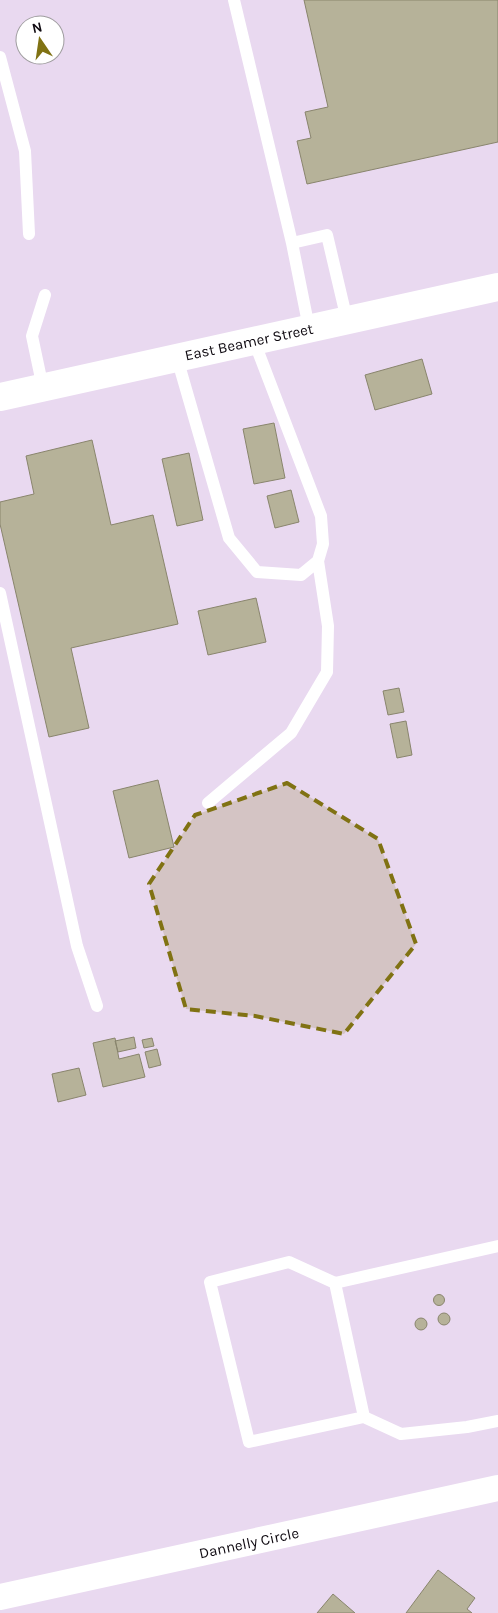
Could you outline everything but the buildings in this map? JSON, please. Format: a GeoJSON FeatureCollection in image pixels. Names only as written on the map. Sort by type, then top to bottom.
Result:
{"type":"FeatureCollection","features":[{"type":"Feature","properties":{"kind":"street","name":"East Beamer Street"},"geometry":{"type":"LineString","coordinates":[[0,397],[498,286]]}},
{"type":"Feature","properties":{"kind":"street","name":"Dannelly Circle"},"geometry":{"type":"LineString","coordinates":[[0,1597],[498,1488]]}},
{"type":"Feature","properties":{"kind":"lane"},"geometry":{"type":"LineString","coordinates":[[234,0],[292,243],[309,328]]}},
{"type":"Feature","properties":{"kind":"lane"},"geometry":{"type":"LineString","coordinates":[[0,57],[25,151],[28,234]]}},
{"type":"Feature","properties":{"kind":"lane"},"geometry":{"type":"LineString","coordinates":[[292,243],[327,235],[347,320]]}},
{"type":"Feature","properties":{"kind":"lane"},"geometry":{"type":"LineString","coordinates":[[43,388],[32,336],[45,295]]}},
{"type":"Feature","properties":{"kind":"lane"},"geometry":{"type":"LineString","coordinates":[[208,803],[291,733],[328,672],[328,626],[318,561],[323,544],[321,516],[254,341]]}},
{"type":"Feature","properties":{"kind":"lane"},"geometry":{"type":"LineString","coordinates":[[177,358],[229,538],[257,572],[302,576],[318,561]]}},
{"type":"Feature","properties":{"kind":"lane"},"geometry":{"type":"LineString","coordinates":[[0,593],[77,946],[97,1006]]}},
{"type":"Feature","properties":{"kind":"lane"},"geometry":{"type":"LineString","coordinates":[[498,1246],[335,1284],[289,1262],[210,1282],[249,1442],[364,1417],[401,1434],[467,1427],[498,1421]]}},
{"type":"Feature","properties":{"kind":"lane"},"geometry":{"type":"LineString","coordinates":[[335,1284],[364,1417]]}},
{"type":"Feature","properties":{"kind":"highlighted area"},"geometry":{"type":"Polygon","coordinates":[[[287,783],[378,839],[416,944],[344,1034],[255,1016],[186,1009],[149,884],[195,815],[287,783]]]}}]}
